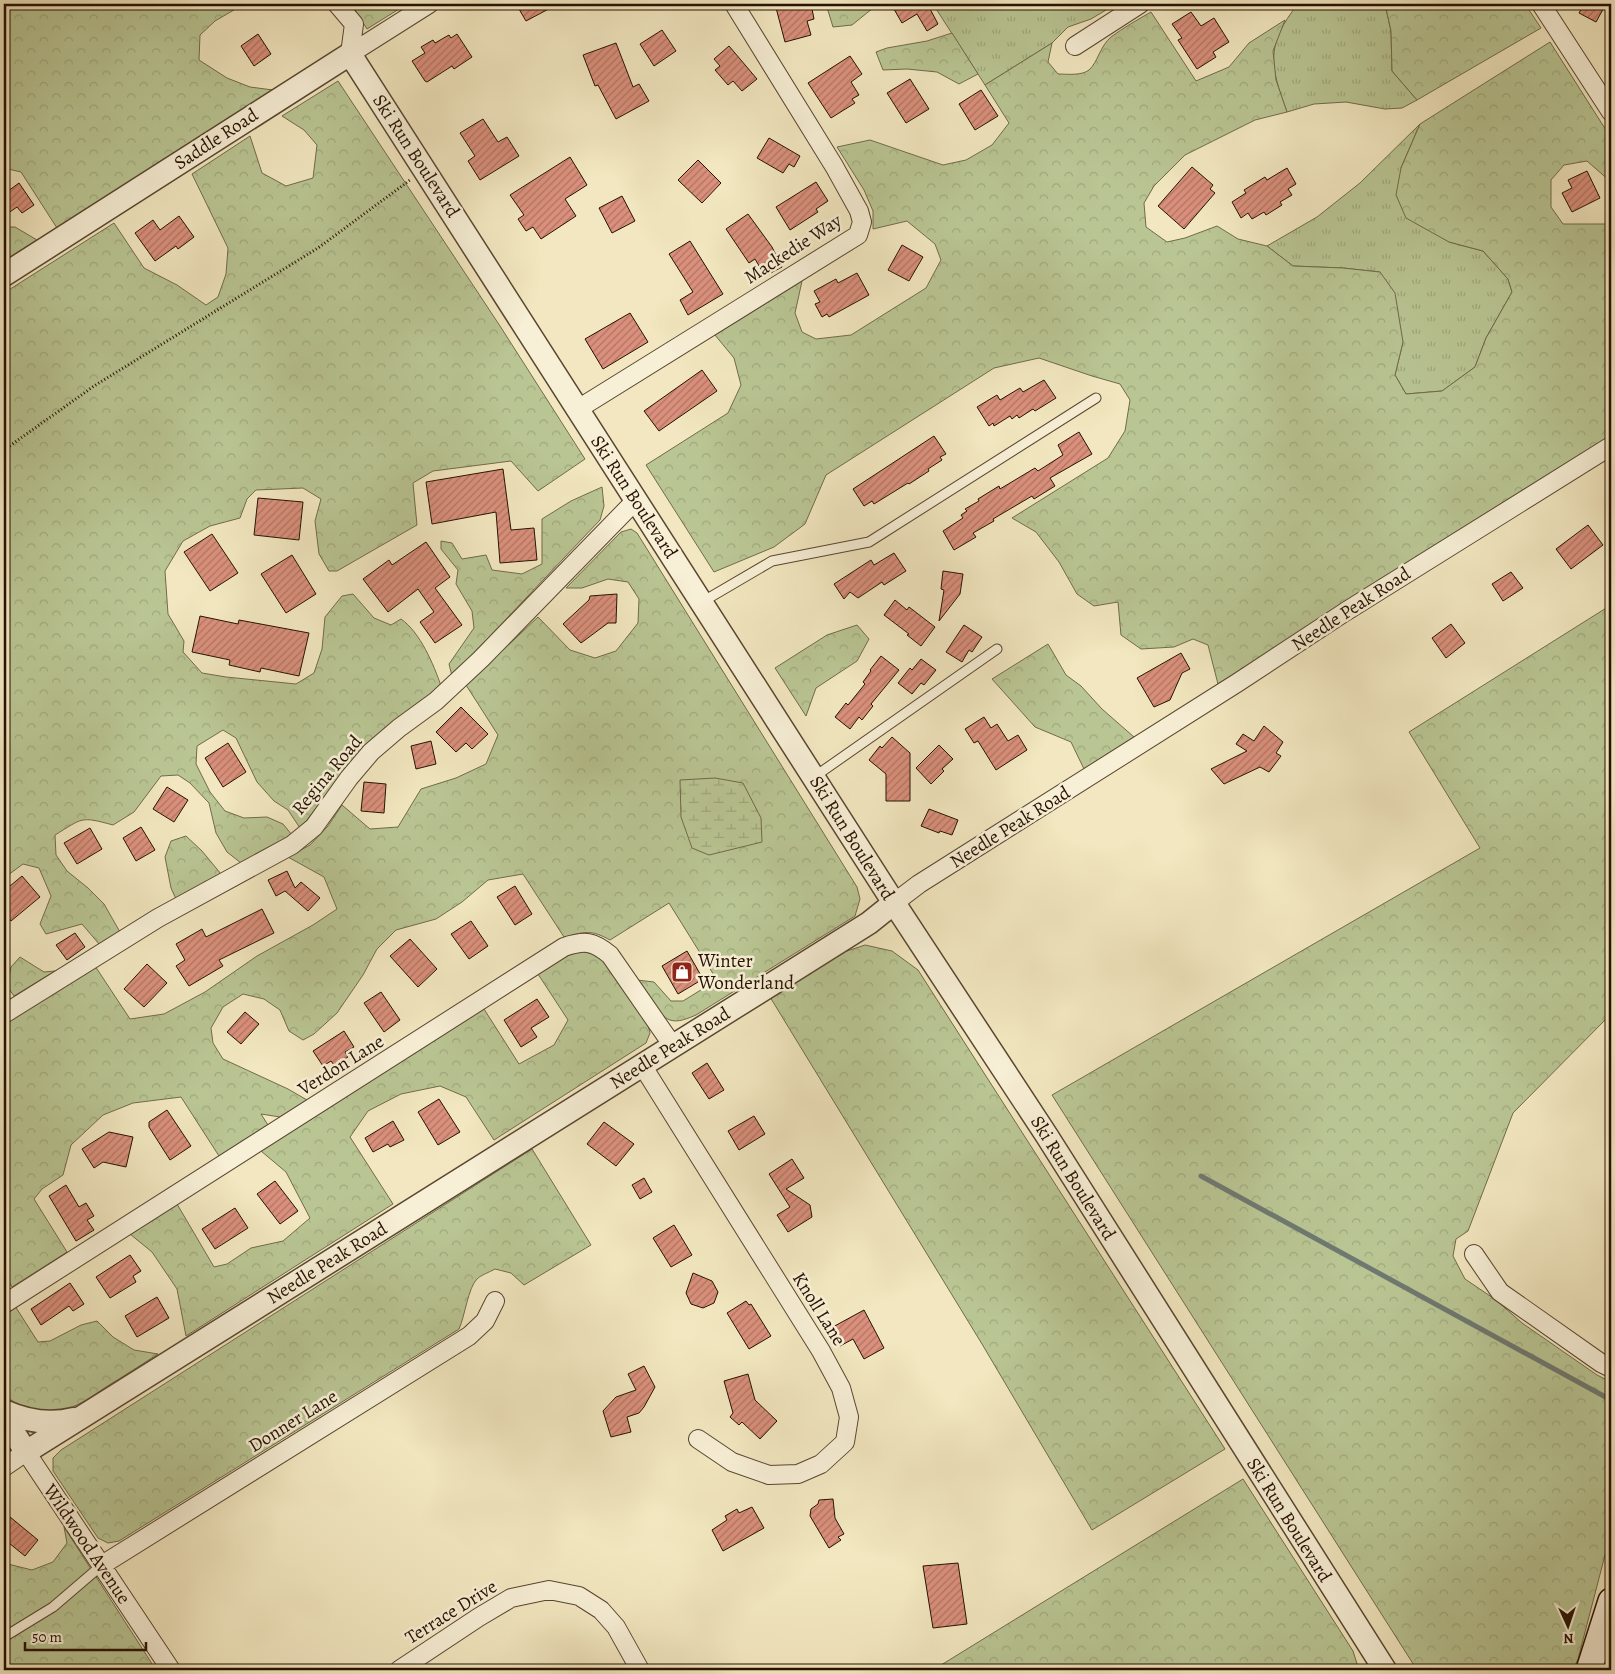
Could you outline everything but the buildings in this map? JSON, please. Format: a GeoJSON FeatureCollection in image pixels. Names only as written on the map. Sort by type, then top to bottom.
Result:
{"type":"FeatureCollection","features":[{"type":"Feature","properties":{"kind":"main road"},"geometry":{"type":"LineString","coordinates":[[1589,1670],[1603,1632],[1611,1601]]}},
{"type":"Feature","properties":{"kind":"street"},"geometry":{"type":"LineString","coordinates":[[336,4],[354,24],[350,54]]}},
{"type":"Feature","properties":{"kind":"street","name":"Saddle Road"},"geometry":{"type":"LineString","coordinates":[[4,275],[429,4]]}},
{"type":"Feature","properties":{"kind":"street","name":"Mackedie Way"},"geometry":{"type":"LineString","coordinates":[[578,409],[858,235],[862,222],[859,211],[834,166],[734,4]]}},
{"type":"Feature","properties":{"kind":"street"},"geometry":{"type":"LineString","coordinates":[[1075,46],[1140,4]]}},
{"type":"Feature","properties":{"kind":"street"},"geometry":{"type":"LineString","coordinates":[[1541,4],[1611,112]]}},
{"type":"Feature","properties":{"kind":"street","name":"Ski Run Boulevard"},"geometry":{"type":"LineString","coordinates":[[350,54],[894,903],[1048,1136],[1385,1670]]}},
{"type":"Feature","properties":{"kind":"street","name":"Needle Peak Road"},"geometry":{"type":"LineString","coordinates":[[4,1466],[869,923],[919,884],[1345,612],[1611,446]]}},
{"type":"Feature","properties":{"kind":"street","name":"Regina Road"},"geometry":{"type":"LineString","coordinates":[[4,1014],[158,918],[292,845],[314,827],[349,778],[371,752],[449,689],[636,500]]}},
{"type":"Feature","properties":{"kind":"street","name":"Verdon Lane"},"geometry":{"type":"LineString","coordinates":[[4,1304],[564,947],[581,942],[599,946],[610,955],[673,1046]]}},
{"type":"Feature","properties":{"kind":"street","name":"Knoll Lane"},"geometry":{"type":"LineString","coordinates":[[642,1065],[821,1351],[841,1388],[849,1417],[845,1442],[821,1464],[798,1474],[769,1475],[760,1472],[732,1462],[698,1439]]}},
{"type":"Feature","properties":{"kind":"street"},"geometry":{"type":"LineString","coordinates":[[1474,1254],[1500,1292],[1611,1368]]}},
{"type":"Feature","properties":{"kind":"street","name":"Donner Lane"},"geometry":{"type":"LineString","coordinates":[[102,1566],[469,1336],[485,1321],[495,1301]]}},
{"type":"Feature","properties":{"kind":"street"},"geometry":{"type":"LineString","coordinates":[[4,1411],[26,1420],[34,1421],[64,1422],[80,1418]]}},
{"type":"Feature","properties":{"kind":"street","name":"Wildwood Avenue"},"geometry":{"type":"LineString","coordinates":[[4,1417],[171,1670]]}},
{"type":"Feature","properties":{"kind":"street","name":"Terrace Drive"},"geometry":{"type":"LineString","coordinates":[[399,1670],[479,1616],[511,1598],[549,1590],[579,1596],[601,1610],[616,1627],[640,1670]]}},
{"type":"Feature","properties":{"kind":"lane"},"geometry":{"type":"LineString","coordinates":[[702,602],[772,561],[868,542],[1096,398]]}},
{"type":"Feature","properties":{"kind":"lane"},"geometry":{"type":"LineString","coordinates":[[814,778],[997,648]]}},
{"type":"Feature","properties":{"kind":"lane"},"geometry":{"type":"LineString","coordinates":[[4,1637],[53,1607],[102,1566]]}},
{"type":"Feature","properties":{"kind":"path"},"geometry":{"type":"LineString","coordinates":[[4,450],[94,386],[318,248],[425,170]]}},
{"type":"Feature","properties":{"kind":"green space"},"geometry":{"type":"Polygon","coordinates":[[[4,4],[244,4],[215,21],[200,35],[199,60],[227,78],[250,87],[273,90],[57,228],[21,172],[4,168],[4,4]]]}},
{"type":"Feature","properties":{"kind":"green space"},"geometry":{"type":"Polygon","coordinates":[[[351,4],[407,4],[367,29],[351,4]]]}},
{"type":"Feature","properties":{"kind":"green space"},"geometry":{"type":"Polygon","coordinates":[[[826,4],[878,4],[852,25],[833,27],[826,4]]]}},
{"type":"Feature","properties":{"kind":"green space"},"geometry":{"type":"Polygon","coordinates":[[[933,4],[1116,4],[1091,19],[1068,27],[1052,43],[985,85],[933,4]]]}},
{"type":"Feature","properties":{"kind":"green space"},"geometry":{"type":"Polygon","coordinates":[[[1298,4],[1385,4],[1391,31],[1392,71],[1417,100],[1402,108],[1385,109],[1346,102],[1314,104],[1287,112],[1277,81],[1274,56],[1280,32],[1298,4]]]}},
{"type":"Feature","properties":{"kind":"green space"},"geometry":{"type":"Polygon","coordinates":[[[1385,4],[1525,4],[1541,28],[1417,100],[1392,71],[1391,31],[1385,4]]]}},
{"type":"Feature","properties":{"kind":"green space"},"geometry":{"type":"Polygon","coordinates":[[[1151,12],[1196,81],[1229,67],[1249,43],[1285,20],[1273,51],[1276,80],[1287,112],[1255,120],[1185,155],[1154,186],[1144,203],[1146,227],[1167,242],[1185,238],[1217,226],[1238,239],[1267,246],[1293,266],[1380,272],[1395,293],[1403,342],[1395,375],[1406,394],[1442,391],[1475,367],[1486,338],[1512,292],[1508,279],[1483,251],[1449,242],[1406,218],[1396,195],[1401,168],[1420,124],[1550,42],[1611,138],[1611,182],[1587,161],[1564,165],[1551,180],[1551,207],[1563,224],[1611,224],[1611,437],[1218,684],[1208,645],[1193,639],[1174,647],[1141,649],[1121,635],[1118,602],[1094,606],[1077,594],[1059,562],[1036,532],[1012,518],[1108,458],[1125,431],[1130,400],[1120,384],[1039,358],[994,368],[826,475],[805,524],[774,547],[714,572],[646,465],[728,413],[741,385],[734,358],[715,335],[802,281],[795,313],[802,332],[816,339],[851,335],[926,288],[941,260],[935,244],[907,221],[873,229],[873,211],[864,190],[837,147],[870,140],[943,165],[966,160],[992,145],[1009,123],[985,85],[1052,43],[1048,62],[1058,74],[1086,72],[1095,63],[1104,45],[1111,37],[1151,12]]]}},
{"type":"Feature","properties":{"kind":"green space"},"geometry":{"type":"Polygon","coordinates":[[[952,33],[978,74],[959,84],[937,72],[907,69],[883,70],[876,52],[887,48],[927,41],[952,33]]]}},
{"type":"Feature","properties":{"kind":"green space"},"geometry":{"type":"Polygon","coordinates":[[[338,81],[500,326],[585,459],[538,491],[511,461],[433,471],[413,483],[417,525],[337,571],[329,571],[319,554],[315,521],[321,499],[303,488],[256,490],[247,499],[240,518],[210,526],[183,541],[165,571],[168,614],[184,641],[183,652],[202,673],[296,684],[314,673],[322,649],[325,617],[342,596],[353,594],[374,618],[391,625],[401,619],[408,625],[426,650],[441,686],[338,779],[300,828],[288,810],[274,801],[257,782],[236,738],[223,730],[197,746],[196,764],[210,792],[225,811],[244,818],[267,817],[283,824],[292,835],[241,863],[227,852],[216,833],[209,803],[190,783],[178,775],[161,776],[134,812],[113,825],[94,820],[82,820],[55,835],[56,855],[67,871],[104,904],[120,932],[99,944],[82,924],[46,934],[40,924],[51,896],[39,868],[23,864],[4,878],[4,293],[114,223],[144,268],[177,285],[206,305],[218,297],[226,274],[228,248],[192,174],[250,136],[262,173],[286,186],[313,178],[317,145],[304,130],[282,116],[338,81]]]}},
{"type":"Feature","properties":{"kind":"green space"},"geometry":{"type":"Polygon","coordinates":[[[1420,124],[1401,168],[1449,242],[1483,251],[1508,279],[1512,292],[1486,338],[1475,367],[1442,391],[1406,394],[1395,375],[1403,342],[1380,272],[1293,266],[1267,246],[1317,217],[1360,183],[1420,124]]]}},
{"type":"Feature","properties":{"kind":"green space"},"geometry":{"type":"Polygon","coordinates":[[[4,227],[15,227],[37,240],[4,261],[4,227]]]}},
{"type":"Feature","properties":{"kind":"green space"},"geometry":{"type":"Polygon","coordinates":[[[602,487],[604,506],[600,520],[452,676],[449,664],[474,628],[472,611],[456,584],[458,570],[441,549],[441,541],[452,543],[462,559],[486,555],[492,570],[522,574],[542,564],[542,519],[571,501],[602,487]]]}},
{"type":"Feature","properties":{"kind":"green space"},"geometry":{"type":"Polygon","coordinates":[[[631,529],[637,533],[857,887],[860,899],[855,916],[696,1015],[683,1020],[673,1021],[665,1018],[637,980],[654,982],[671,1001],[683,1001],[717,980],[669,903],[610,940],[592,933],[564,937],[523,874],[488,880],[462,902],[436,919],[396,930],[377,949],[363,975],[337,1013],[314,1034],[303,1040],[289,1031],[280,1010],[264,999],[243,994],[223,1007],[211,1028],[213,1043],[223,1059],[288,1089],[307,1100],[280,1117],[261,1114],[268,1125],[219,1156],[181,1097],[133,1103],[103,1115],[71,1145],[63,1175],[42,1189],[34,1199],[67,1252],[12,1287],[4,1273],[4,1025],[95,966],[130,1019],[164,1014],[205,992],[257,956],[313,925],[337,909],[324,877],[288,857],[310,845],[328,826],[342,805],[370,829],[398,827],[421,789],[456,778],[486,764],[498,735],[466,685],[538,617],[570,650],[595,658],[616,651],[638,623],[639,599],[628,582],[608,579],[582,588],[566,588],[621,532],[631,529]]]}},
{"type":"Feature","properties":{"kind":"green space"},"geometry":{"type":"Polygon","coordinates":[[[1611,605],[1611,1014],[1513,1113],[1468,1231],[1456,1239],[1453,1256],[1465,1279],[1496,1300],[1522,1323],[1597,1375],[1611,1382],[1611,1532],[1578,1659],[1573,1670],[1417,1670],[1052,1095],[1480,848],[1409,732],[1611,605]]]}},
{"type":"Feature","properties":{"kind":"green space"},"geometry":{"type":"Polygon","coordinates":[[[857,625],[869,639],[857,661],[816,688],[806,716],[775,668],[827,635],[857,625]]]}},
{"type":"Feature","properties":{"kind":"green space"},"geometry":{"type":"Polygon","coordinates":[[[1048,644],[1066,675],[1081,686],[1102,709],[1134,737],[1084,769],[1071,742],[1035,727],[992,679],[1048,644]]]}},
{"type":"Feature","properties":{"kind":"green space"},"geometry":{"type":"Polygon","coordinates":[[[715,778],[743,783],[761,818],[762,842],[709,855],[692,848],[681,817],[680,780],[715,778]]]}},
{"type":"Feature","properties":{"kind":"green space"},"geometry":{"type":"Polygon","coordinates":[[[186,836],[202,851],[221,874],[176,899],[171,888],[165,857],[171,841],[186,836]]]}},
{"type":"Feature","properties":{"kind":"green space"},"geometry":{"type":"Polygon","coordinates":[[[865,945],[892,951],[918,970],[1225,1449],[1092,1530],[982,1344],[770,997],[838,954],[865,945]]]}},
{"type":"Feature","properties":{"kind":"green space"},"geometry":{"type":"Polygon","coordinates":[[[581,951],[593,954],[607,964],[647,1022],[650,1033],[646,1043],[494,1140],[466,1097],[440,1086],[401,1094],[368,1111],[350,1137],[393,1204],[186,1336],[177,1289],[152,1252],[130,1234],[177,1204],[214,1267],[227,1264],[251,1248],[283,1241],[310,1218],[286,1172],[261,1151],[484,1009],[519,1064],[554,1045],[568,1020],[538,974],[567,956],[581,951]]]}},
{"type":"Feature","properties":{"kind":"green space"},"geometry":{"type":"Polygon","coordinates":[[[20,957],[44,972],[55,971],[14,996],[7,986],[11,967],[20,957]]]}},
{"type":"Feature","properties":{"kind":"green space"},"geometry":{"type":"Polygon","coordinates":[[[532,1149],[591,1245],[524,1285],[511,1273],[495,1269],[481,1276],[471,1289],[459,1329],[119,1541],[108,1543],[98,1538],[53,1471],[53,1458],[61,1450],[532,1149]]]}},
{"type":"Feature","properties":{"kind":"green space"},"geometry":{"type":"Polygon","coordinates":[[[15,1306],[38,1342],[50,1341],[81,1325],[97,1321],[113,1337],[134,1350],[158,1354],[77,1405],[47,1412],[27,1409],[10,1399],[4,1391],[4,1314],[15,1306]]]}},
{"type":"Feature","properties":{"kind":"green space"},"geometry":{"type":"Polygon","coordinates":[[[1243,1479],[1353,1651],[1358,1667],[1357,1670],[933,1670],[1243,1479]]]}},
{"type":"Feature","properties":{"kind":"green space"},"geometry":{"type":"Polygon","coordinates":[[[64,1527],[156,1670],[4,1670],[4,1563],[32,1570],[53,1562],[67,1543],[64,1527]]]}},
{"type":"Feature","properties":{"kind":"waterway"},"geometry":{"type":"LineString","coordinates":[[1201,1176],[1611,1400]]}},
{"type":"Feature","properties":{"kind":"place","name":"Winter Wonderland"},"geometry":{"type":"Point","coordinates":[682,972]}}]}
